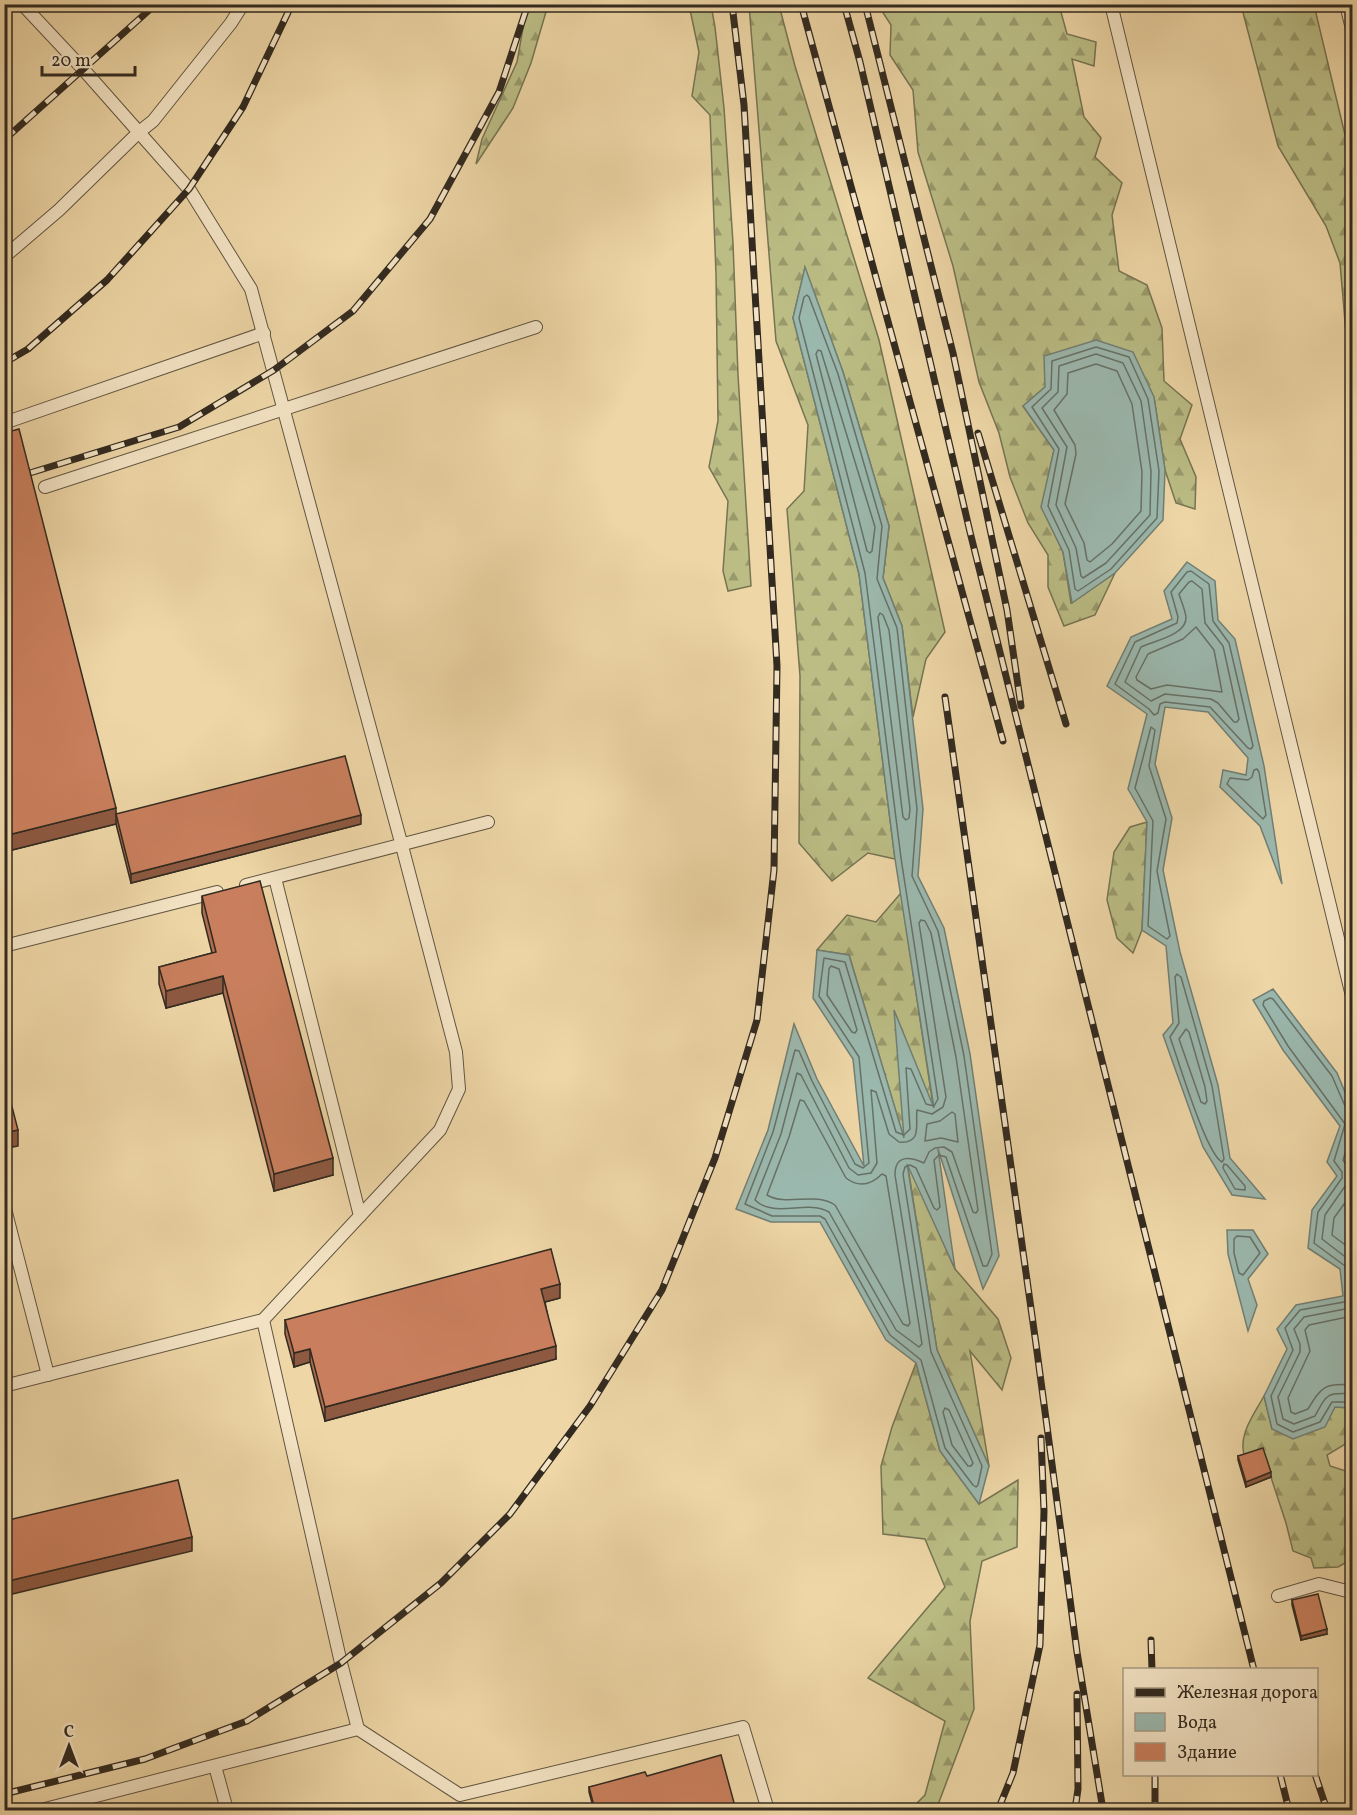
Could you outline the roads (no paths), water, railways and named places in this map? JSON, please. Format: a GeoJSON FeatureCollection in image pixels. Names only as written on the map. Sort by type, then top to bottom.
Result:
{"type":"FeatureCollection","features":[{"type":"Feature","properties":{"kind":"lane"},"geometry":{"type":"LineString","coordinates":[[4,1386],[263,1320],[440,1130],[459,1089],[456,1052],[251,289],[189,189],[22,4]]}},
{"type":"Feature","properties":{"kind":"lane"},"geometry":{"type":"LineString","coordinates":[[4,257],[59,210],[153,121],[231,23],[243,4]]}},
{"type":"Feature","properties":{"kind":"lane"},"geometry":{"type":"LineString","coordinates":[[1111,4],[1353,996]]}},
{"type":"Feature","properties":{"kind":"lane"},"geometry":{"type":"LineString","coordinates":[[1346,4],[1353,29]]}},
{"type":"Feature","properties":{"kind":"lane"},"geometry":{"type":"LineString","coordinates":[[45,487],[536,327]]}},
{"type":"Feature","properties":{"kind":"lane"},"geometry":{"type":"LineString","coordinates":[[4,423],[264,333]]}},
{"type":"Feature","properties":{"kind":"lane"},"geometry":{"type":"LineString","coordinates":[[4,946],[402,846],[488,822]]}},
{"type":"Feature","properties":{"kind":"lane"},"geometry":{"type":"LineString","coordinates":[[275,878],[360,1216]]}},
{"type":"Feature","properties":{"kind":"lane"},"geometry":{"type":"LineString","coordinates":[[4,1205],[48,1375]]}},
{"type":"Feature","properties":{"kind":"lane"},"geometry":{"type":"LineString","coordinates":[[263,1320],[338,1651],[358,1729],[460,1795],[743,1727],[768,1810]]}},
{"type":"Feature","properties":{"kind":"lane"},"geometry":{"type":"LineString","coordinates":[[1278,1596],[1319,1584],[1347,1591],[1353,1585]]}},
{"type":"Feature","properties":{"kind":"lane"},"geometry":{"type":"LineString","coordinates":[[41,1810],[358,1729]]}},
{"type":"Feature","properties":{"kind":"lane"},"geometry":{"type":"LineString","coordinates":[[215,1766],[227,1810]]}},
{"type":"Feature","properties":{"kind":"water"},"geometry":{"type":"Polygon","coordinates":[[[805,267],[843,372],[889,526],[883,578],[902,626],[923,809],[918,876],[944,928],[970,1054],[999,1256],[983,1289],[938,1149],[955,1269],[907,1164],[937,1350],[989,1466],[979,1504],[940,1451],[916,1363],[886,1340],[820,1222],[771,1222],[736,1209],[768,1130],[794,1024],[817,1079],[864,1166],[853,1059],[813,998],[817,950],[849,955],[904,1138],[894,1010],[934,1108],[895,859],[859,574],[793,318],[805,267]]]}},
{"type":"Feature","properties":{"kind":"water"},"geometry":{"type":"Polygon","coordinates":[[[1096,340],[1133,352],[1154,397],[1165,470],[1163,520],[1115,573],[1072,603],[1063,552],[1041,507],[1054,450],[1023,406],[1045,387],[1044,356],[1096,340]]]}},
{"type":"Feature","properties":{"kind":"water"},"geometry":{"type":"Polygon","coordinates":[[[1187,562],[1215,581],[1218,620],[1235,639],[1264,766],[1282,884],[1260,826],[1220,787],[1223,770],[1246,775],[1248,758],[1208,712],[1165,707],[1155,764],[1172,818],[1163,870],[1180,952],[1218,1085],[1230,1158],[1265,1199],[1232,1195],[1203,1147],[1163,1035],[1173,1023],[1166,946],[1142,930],[1147,822],[1128,789],[1147,714],[1107,686],[1131,637],[1172,619],[1164,591],[1187,562]]]}},
{"type":"Feature","properties":{"kind":"water"},"geometry":{"type":"Polygon","coordinates":[[[1273,989],[1337,1073],[1352,1109],[1352,1408],[1335,1407],[1325,1427],[1293,1439],[1272,1429],[1264,1396],[1287,1349],[1277,1329],[1296,1305],[1343,1296],[1340,1269],[1308,1248],[1312,1210],[1337,1176],[1327,1162],[1340,1126],[1283,1050],[1253,1000],[1273,989]]]}},
{"type":"Feature","properties":{"kind":"water"},"geometry":{"type":"Polygon","coordinates":[[[1227,1230],[1253,1230],[1268,1254],[1248,1279],[1257,1305],[1248,1331],[1228,1254],[1227,1230]]]}},
{"type":"Feature","properties":{"kind":"railway"},"geometry":{"type":"LineString","coordinates":[[4,140],[156,4]]}},
{"type":"Feature","properties":{"kind":"railway"},"geometry":{"type":"LineString","coordinates":[[4,363],[28,349],[107,280],[189,189],[243,107],[292,4]]}},
{"type":"Feature","properties":{"kind":"railway"},"geometry":{"type":"LineString","coordinates":[[4,481],[179,427],[274,370],[353,311],[430,219],[499,92],[528,4]]}},
{"type":"Feature","properties":{"kind":"railway"},"geometry":{"type":"LineString","coordinates":[[4,1794],[145,1759],[247,1721],[341,1663],[441,1583],[510,1514],[590,1406],[662,1290],[715,1158],[757,1020],[774,870],[777,666],[744,105],[732,4]]}},
{"type":"Feature","properties":{"kind":"railway"},"geometry":{"type":"LineString","coordinates":[[801,4],[1003,741]]}},
{"type":"Feature","properties":{"kind":"railway"},"geometry":{"type":"LineString","coordinates":[[844,4],[860,62],[970,532],[1254,1668]]}},
{"type":"Feature","properties":{"kind":"railway"},"geometry":{"type":"LineString","coordinates":[[865,4],[953,353],[1007,610],[1021,706]]}},
{"type":"Feature","properties":{"kind":"railway"},"geometry":{"type":"LineString","coordinates":[[978,433],[1066,724]]}},
{"type":"Feature","properties":{"kind":"railway"},"geometry":{"type":"LineString","coordinates":[[945,697],[1077,1652],[1103,1810]]}},
{"type":"Feature","properties":{"kind":"railway"},"geometry":{"type":"LineString","coordinates":[[998,1810],[1013,1773],[1040,1645],[1044,1511],[1041,1438]]}},
{"type":"Feature","properties":{"kind":"railway"},"geometry":{"type":"LineString","coordinates":[[1151,1640],[1152,1668]]}},
{"type":"Feature","properties":{"kind":"railway"},"geometry":{"type":"LineString","coordinates":[[1075,1810],[1078,1789],[1077,1694]]}},
{"type":"Feature","properties":{"kind":"railway"},"geometry":{"type":"LineString","coordinates":[[1155,1776],[1155,1810]]}},
{"type":"Feature","properties":{"kind":"railway"},"geometry":{"type":"LineString","coordinates":[[1280,1776],[1289,1810]]}},
{"type":"Feature","properties":{"kind":"railway"},"geometry":{"type":"LineString","coordinates":[[1316,1776],[1327,1810]]}}]}
